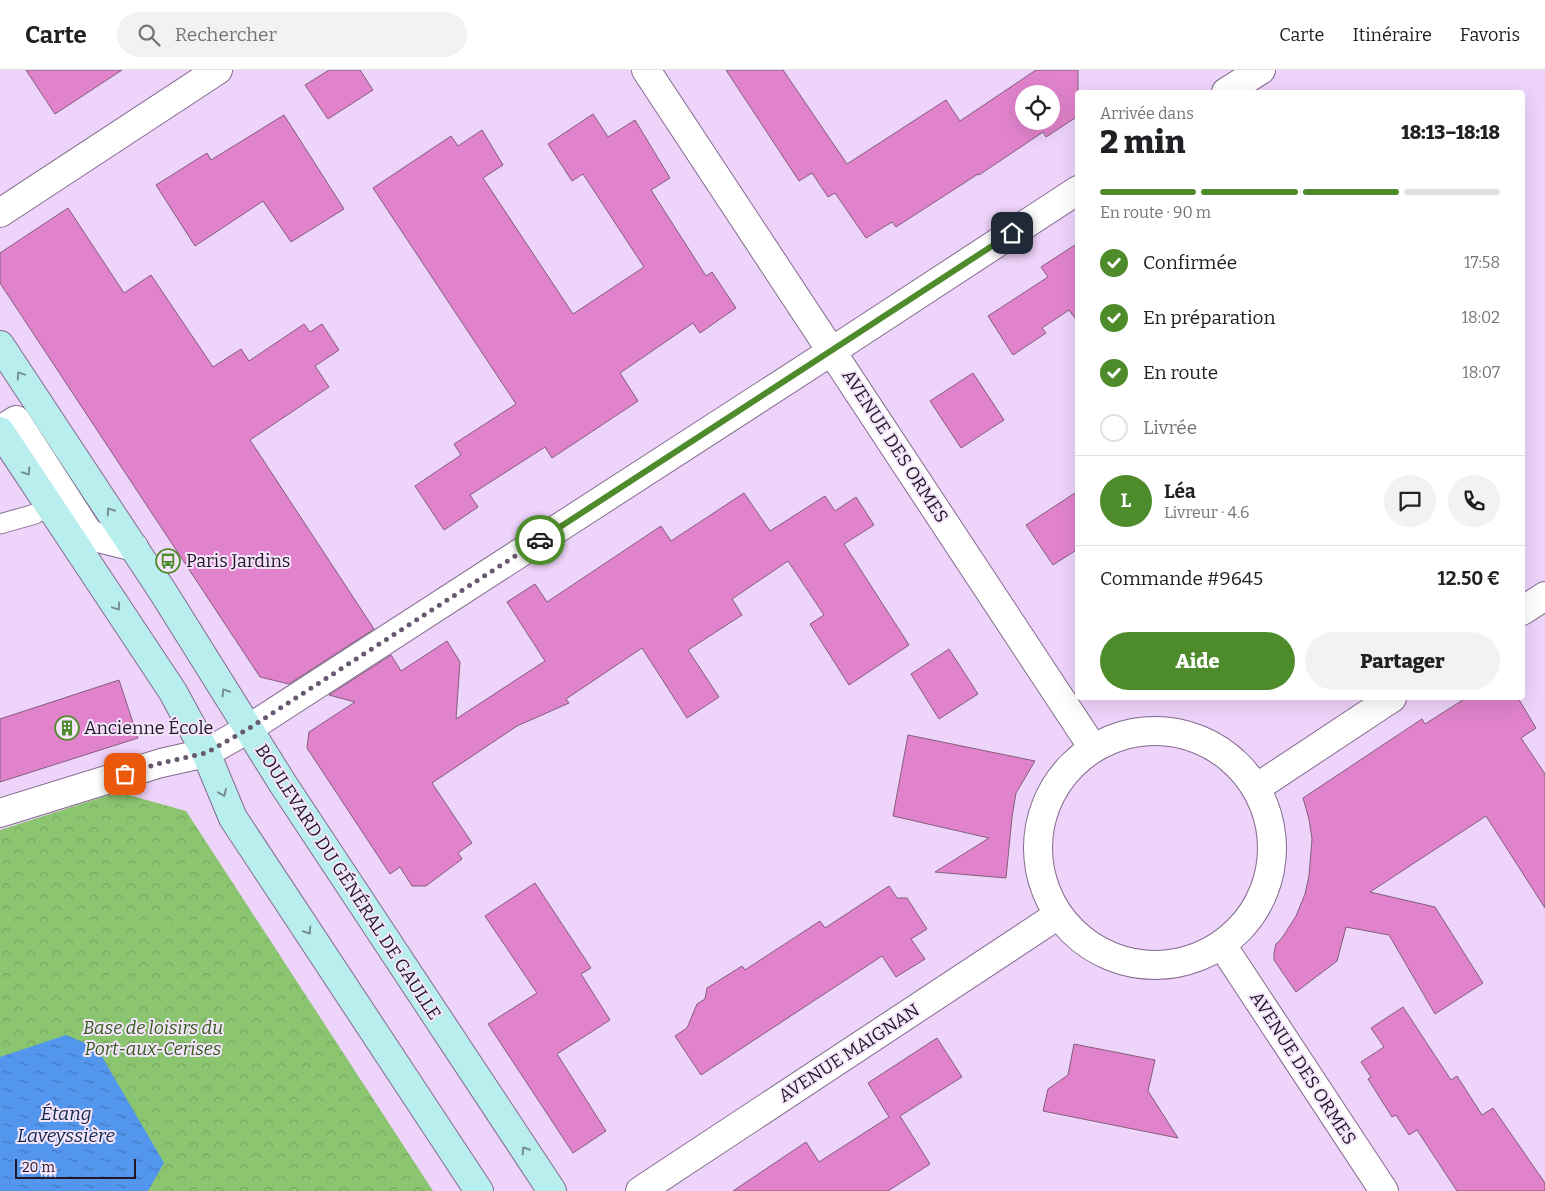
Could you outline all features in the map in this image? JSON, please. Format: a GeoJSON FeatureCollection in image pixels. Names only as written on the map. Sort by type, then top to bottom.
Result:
{"type":"FeatureCollection","features":[{"type":"Feature","properties":{"kind":"main road","name":"BOULEVARD DU GÉNÉRAL DE GAULLE"},"geometry":{"type":"LineString","coordinates":[[0,345],[134,547],[283,784],[552,1191]]}},
{"type":"Feature","properties":{"kind":"main road"},"geometry":{"type":"LineString","coordinates":[[0,430],[174,692],[206,753],[233,818],[479,1191]]}},
{"type":"Feature","properties":{"kind":"street"},"geometry":{"type":"LineString","coordinates":[[0,213],[218,70]]}},
{"type":"Feature","properties":{"kind":"street","name":"AVENUE DES ORMES"},"geometry":{"type":"LineString","coordinates":[[646,70],[1093,748]]}},
{"type":"Feature","properties":{"kind":"street"},"geometry":{"type":"LineString","coordinates":[[1229,90],[1261,70]]}},
{"type":"Feature","properties":{"kind":"street"},"geometry":{"type":"LineString","coordinates":[[0,812],[161,763],[206,753],[248,729],[1075,192]]}},
{"type":"Feature","properties":{"kind":"street"},"geometry":{"type":"LineString","coordinates":[[0,430],[16,420],[88,532],[98,538],[134,547]]}},
{"type":"Feature","properties":{"kind":"street"},"geometry":{"type":"LineString","coordinates":[[1525,609],[1545,596]]}},
{"type":"Feature","properties":{"kind":"street"},"geometry":{"type":"LineString","coordinates":[[1256,788],[1389,700]]}},
{"type":"Feature","properties":{"kind":"street"},"geometry":{"type":"LineString","coordinates":[[1152,730],[1182,734],[1211,745],[1236,764],[1256,788],[1268,814],[1273,844],[1270,873],[1261,901],[1244,925],[1222,945],[1194,959],[1164,966],[1134,964],[1105,954],[1079,938],[1058,915],[1044,887],[1038,856],[1040,824],[1050,795],[1068,769],[1093,748],[1120,736],[1152,730]]}},
{"type":"Feature","properties":{"kind":"street","name":"AVENUE MAIGNAN"},"geometry":{"type":"LineString","coordinates":[[640,1191],[1058,915]]}},
{"type":"Feature","properties":{"kind":"street","name":"AVENUE DES ORMES"},"geometry":{"type":"LineString","coordinates":[[1222,945],[1384,1191]]}},
{"type":"Feature","properties":{"kind":"lane"},"geometry":{"type":"LineString","coordinates":[[0,524],[35,514],[49,505]]}},
{"type":"Feature","properties":{"kind":"green space","name":"Base de loisirs du Port-aux-Cerises"},"geometry":{"type":"Polygon","coordinates":[[[118,792],[186,811],[433,1191],[0,1191],[0,830],[118,792]]]}},
{"type":"Feature","properties":{"kind":"water","name":"Étang Laveyssière"},"geometry":{"type":"Polygon","coordinates":[[[66,1035],[97,1048],[164,1163],[148,1191],[0,1191],[0,1057],[66,1035]]]}},
{"type":"Feature","properties":{"kind":"building"},"geometry":{"type":"Polygon","coordinates":[[[26,70],[122,70],[55,114],[26,70]]]}},
{"type":"Feature","properties":{"kind":"building"},"geometry":{"type":"Polygon","coordinates":[[[329,70],[360,70],[373,90],[328,119],[305,85],[329,70]]]}},
{"type":"Feature","properties":{"kind":"building"},"geometry":{"type":"Polygon","coordinates":[[[726,70],[783,70],[847,164],[946,100],[960,121],[1036,70],[1078,70],[1078,90],[1075,90],[1075,118],[1060,128],[1060,85],[1015,85],[1015,130],[1057,130],[1046,137],[1043,132],[896,227],[892,222],[866,238],[835,193],[828,197],[812,173],[799,181],[726,70]]]}},
{"type":"Feature","properties":{"kind":"building"},"geometry":{"type":"Polygon","coordinates":[[[593,114],[608,137],[635,120],[670,178],[651,190],[706,276],[712,272],[736,308],[700,333],[693,323],[620,373],[638,401],[552,458],[545,447],[470,495],[478,507],[444,530],[415,486],[461,455],[454,444],[516,404],[373,188],[451,136],[458,146],[482,130],[503,165],[483,178],[573,314],[644,267],[583,174],[572,181],[548,144],[593,114]]]}},
{"type":"Feature","properties":{"kind":"building"},"geometry":{"type":"Polygon","coordinates":[[[284,115],[344,209],[291,242],[263,201],[195,246],[156,185],[207,153],[211,160],[284,115]]]}},
{"type":"Feature","properties":{"kind":"building"},"geometry":{"type":"Polygon","coordinates":[[[68,208],[124,293],[151,275],[213,367],[241,349],[249,361],[304,324],[310,332],[322,324],[339,350],[315,366],[329,387],[250,440],[374,629],[289,684],[260,677],[0,283],[0,253],[68,208]]]}},
{"type":"Feature","properties":{"kind":"building"},"geometry":{"type":"Polygon","coordinates":[[[1075,245],[1075,318],[1069,310],[1042,328],[1046,333],[1013,355],[988,316],[1048,277],[1041,267],[1075,245]]]}},
{"type":"Feature","properties":{"kind":"building"},"geometry":{"type":"Polygon","coordinates":[[[973,373],[1004,420],[961,448],[930,401],[973,373]]]}},
{"type":"Feature","properties":{"kind":"building"},"geometry":{"type":"Polygon","coordinates":[[[744,493],[770,531],[825,496],[835,511],[856,497],[874,525],[844,544],[909,645],[849,685],[810,624],[824,615],[788,561],[732,599],[742,615],[688,650],[719,697],[687,718],[642,648],[566,699],[569,703],[517,726],[432,783],[472,843],[458,853],[462,859],[426,886],[412,886],[400,867],[390,874],[307,748],[309,732],[355,702],[329,695],[391,655],[401,671],[447,641],[460,662],[456,719],[545,661],[507,602],[535,584],[547,602],[661,526],[671,541],[744,493]]]}},
{"type":"Feature","properties":{"kind":"building"},"geometry":{"type":"Polygon","coordinates":[[[1075,493],[1075,551],[1053,565],[1026,525],[1075,493]]]}},
{"type":"Feature","properties":{"kind":"building"},"geometry":{"type":"Polygon","coordinates":[[[949,649],[978,694],[939,719],[911,674],[949,649]]]}},
{"type":"Feature","properties":{"kind":"building","name":"Ancienne École"},"geometry":{"type":"Polygon","coordinates":[[[119,680],[138,738],[0,782],[0,719],[119,680]]]}},
{"type":"Feature","properties":{"kind":"building"},"geometry":{"type":"Polygon","coordinates":[[[1463,700],[1519,700],[1536,728],[1521,738],[1545,774],[1545,908],[1486,816],[1370,892],[1435,907],[1483,983],[1435,1014],[1389,935],[1346,927],[1337,961],[1296,992],[1274,960],[1274,953],[1276,944],[1296,916],[1305,894],[1309,876],[1312,839],[1303,798],[1422,719],[1425,724],[1463,700]]]}},
{"type":"Feature","properties":{"kind":"building"},"geometry":{"type":"Polygon","coordinates":[[[908,735],[1035,761],[1016,793],[1006,878],[935,872],[989,838],[893,816],[908,735]]]}},
{"type":"Feature","properties":{"kind":"building"},"geometry":{"type":"Polygon","coordinates":[[[535,883],[591,968],[581,974],[610,1020],[557,1054],[606,1131],[573,1153],[488,1024],[537,993],[485,916],[535,883]]]}},
{"type":"Feature","properties":{"kind":"building"},"geometry":{"type":"Polygon","coordinates":[[[889,886],[897,898],[907,898],[927,929],[911,939],[925,959],[896,977],[882,956],[701,1075],[675,1036],[687,1028],[697,1004],[705,999],[707,988],[742,966],[745,970],[820,921],[825,928],[889,886]]]}},
{"type":"Feature","properties":{"kind":"building"},"geometry":{"type":"Polygon","coordinates":[[[1403,1007],[1451,1080],[1457,1076],[1482,1115],[1493,1108],[1545,1183],[1545,1191],[1457,1191],[1417,1130],[1409,1135],[1396,1115],[1392,1117],[1368,1079],[1371,1077],[1361,1062],[1384,1047],[1371,1028],[1403,1007]]]}},
{"type":"Feature","properties":{"kind":"building"},"geometry":{"type":"Polygon","coordinates":[[[937,1038],[962,1077],[900,1116],[930,1164],[888,1191],[733,1191],[806,1142],[819,1162],[889,1117],[868,1083],[937,1038]]]}},
{"type":"Feature","properties":{"kind":"building"},"geometry":{"type":"Polygon","coordinates":[[[1074,1044],[1155,1060],[1148,1091],[1178,1138],[1043,1111],[1048,1089],[1068,1075],[1074,1044]]]}},
{"type":"Feature","properties":{"kind":"way so far"},"geometry":{"type":"LineString","coordinates":[[125,774],[161,763],[206,753],[248,729],[540,540]]}},
{"type":"Feature","properties":{"kind":"place","name":"Paris Jardins"},"geometry":{"type":"Point","coordinates":[168,561]}},
{"type":"Feature","properties":{"kind":"place","name":"Ancienne École"},"geometry":{"type":"Point","coordinates":[67,728]}},
{"type":"Feature","properties":{"kind":"route"},"geometry":{"type":"LineString","coordinates":[[540,540],[1012,233]]}}]}
